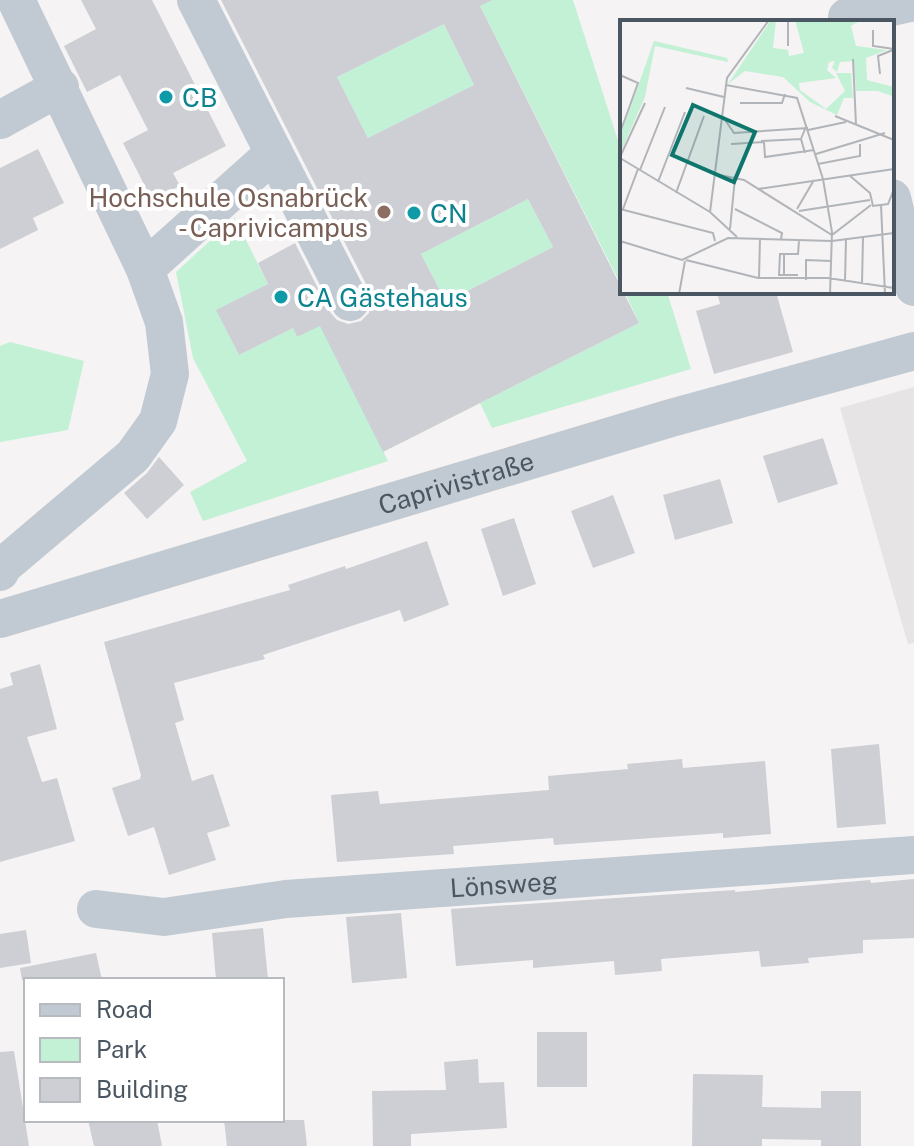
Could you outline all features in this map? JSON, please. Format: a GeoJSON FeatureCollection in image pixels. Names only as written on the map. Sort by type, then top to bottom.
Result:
{"type":"FeatureCollection","features":[{"type":"Feature","properties":{"kind":"street"},"geometry":{"type":"LineString","coordinates":[[0,572],[3,566],[133,456],[158,421],[170,374],[164,322],[145,269],[16,0]]}},
{"type":"Feature","properties":{"kind":"street"},"geometry":{"type":"LineString","coordinates":[[174,0],[350,302]]}},
{"type":"Feature","properties":{"kind":"street"},"geometry":{"type":"LineString","coordinates":[[196,0],[266,160]]}},
{"type":"Feature","properties":{"kind":"street"},"geometry":{"type":"LineString","coordinates":[[847,13],[914,2]]}},
{"type":"Feature","properties":{"kind":"street"},"geometry":{"type":"LineString","coordinates":[[0,120],[60,87]]}},
{"type":"Feature","properties":{"kind":"street"},"geometry":{"type":"LineString","coordinates":[[145,269],[266,160]]}},
{"type":"Feature","properties":{"kind":"street"},"geometry":{"type":"LineString","coordinates":[[894,206],[914,287]]}},
{"type":"Feature","properties":{"kind":"street","name":"Caprivistraße"},"geometry":{"type":"LineString","coordinates":[[0,619],[671,418],[914,351]]}},
{"type":"Feature","properties":{"kind":"street","name":"Lönsweg"},"geometry":{"type":"LineString","coordinates":[[96,909],[164,917],[286,899],[914,855]]}},
{"type":"Feature","properties":{"kind":"shaded area"},"geometry":{"type":"Polygon","coordinates":[[[914,387],[914,643],[908,644],[840,408],[914,387]]]}},
{"type":"Feature","properties":{"kind":"green space"},"geometry":{"type":"Polygon","coordinates":[[[477,0],[573,0],[620,147],[620,283],[477,0]]]}},
{"type":"Feature","properties":{"kind":"green space"},"geometry":{"type":"Polygon","coordinates":[[[444,24],[474,85],[368,138],[337,77],[444,24]]]}},
{"type":"Feature","properties":{"kind":"green space"},"geometry":{"type":"Polygon","coordinates":[[[528,199],[553,247],[446,302],[421,254],[528,199]]]}},
{"type":"Feature","properties":{"kind":"green space"},"geometry":{"type":"Polygon","coordinates":[[[235,218],[268,284],[217,310],[239,355],[293,328],[297,337],[331,320],[337,359],[388,461],[203,521],[190,492],[247,461],[193,358],[176,272],[235,218]]]}},
{"type":"Feature","properties":{"kind":"green space"},"geometry":{"type":"Polygon","coordinates":[[[626,294],[668,294],[691,369],[492,428],[480,403],[639,323],[626,294]]]}},
{"type":"Feature","properties":{"kind":"green space"},"geometry":{"type":"Polygon","coordinates":[[[10,342],[84,361],[68,430],[0,442],[0,346],[10,342]]]}},
{"type":"Feature","properties":{"kind":"building","name":"CB"},"geometry":{"type":"Polygon","coordinates":[[[81,0],[152,0],[226,146],[173,173],[180,186],[152,200],[123,143],[148,130],[120,75],[87,92],[64,46],[96,29],[81,0]]]}},
{"type":"Feature","properties":{"kind":"building","name":"CN"},"geometry":{"type":"Polygon","coordinates":[[[221,0],[492,0],[480,6],[620,285],[620,294],[624,294],[639,323],[383,452],[320,326],[297,337],[293,328],[239,355],[216,310],[268,284],[258,263],[295,243],[337,320],[348,324],[361,321],[369,313],[372,302],[370,292],[221,0]],[[444,24],[337,77],[368,138],[474,85],[444,24]],[[528,199],[421,254],[446,302],[553,247],[528,199]]]}},
{"type":"Feature","properties":{"kind":"building"},"geometry":{"type":"Polygon","coordinates":[[[38,149],[64,203],[33,218],[38,230],[0,249],[0,168],[38,149]]]}},
{"type":"Feature","properties":{"kind":"building"},"geometry":{"type":"Polygon","coordinates":[[[718,294],[777,294],[793,352],[714,374],[696,311],[720,304],[718,294]]]}},
{"type":"Feature","properties":{"kind":"building"},"geometry":{"type":"Polygon","coordinates":[[[823,438],[838,484],[778,503],[763,456],[823,438]]]}},
{"type":"Feature","properties":{"kind":"building"},"geometry":{"type":"Polygon","coordinates":[[[159,457],[184,485],[147,519],[124,493],[147,473],[159,457]]]}},
{"type":"Feature","properties":{"kind":"building"},"geometry":{"type":"Polygon","coordinates":[[[720,479],[733,523],[675,540],[663,495],[720,479]]]}},
{"type":"Feature","properties":{"kind":"building"},"geometry":{"type":"Polygon","coordinates":[[[613,495],[635,553],[593,568],[571,511],[613,495]]]}},
{"type":"Feature","properties":{"kind":"building"},"geometry":{"type":"Polygon","coordinates":[[[514,518],[536,584],[503,596],[481,529],[514,518]]]}},
{"type":"Feature","properties":{"kind":"building"},"geometry":{"type":"Polygon","coordinates":[[[427,541],[449,605],[404,622],[400,610],[263,655],[265,659],[174,683],[184,720],[175,723],[192,781],[213,774],[230,826],[207,833],[216,860],[169,875],[154,827],[128,836],[112,788],[140,779],[141,775],[104,642],[290,590],[288,585],[427,541]]]}},
{"type":"Feature","properties":{"kind":"building"},"geometry":{"type":"Polygon","coordinates":[[[40,664],[57,729],[27,737],[42,782],[57,778],[75,841],[0,862],[0,689],[13,685],[10,673],[40,664]]]}},
{"type":"Feature","properties":{"kind":"building"},"geometry":{"type":"Polygon","coordinates":[[[879,744],[886,824],[837,828],[831,749],[879,744]]]}},
{"type":"Feature","properties":{"kind":"building"},"geometry":{"type":"Polygon","coordinates":[[[682,759],[683,768],[765,761],[771,834],[723,838],[723,833],[554,845],[553,838],[453,846],[454,854],[337,862],[331,795],[378,791],[380,804],[549,790],[548,776],[628,769],[627,764],[682,759]]]}},
{"type":"Feature","properties":{"kind":"building"},"geometry":{"type":"Polygon","coordinates":[[[914,879],[914,938],[863,940],[863,953],[808,958],[809,963],[761,967],[759,951],[661,959],[662,971],[615,975],[614,961],[533,968],[533,960],[456,966],[451,909],[914,879]]]}},
{"type":"Feature","properties":{"kind":"building"},"geometry":{"type":"Polygon","coordinates":[[[401,913],[407,978],[352,983],[346,917],[401,913]]]}},
{"type":"Feature","properties":{"kind":"building"},"geometry":{"type":"Polygon","coordinates":[[[263,928],[268,978],[216,978],[212,933],[263,928]]]}},
{"type":"Feature","properties":{"kind":"building"},"geometry":{"type":"Polygon","coordinates":[[[26,930],[31,963],[0,968],[0,934],[26,930]]]}},
{"type":"Feature","properties":{"kind":"building"},"geometry":{"type":"Polygon","coordinates":[[[96,953],[102,978],[22,980],[20,968],[96,953]]]}},
{"type":"Feature","properties":{"kind":"building"},"geometry":{"type":"Polygon","coordinates":[[[537,1032],[587,1032],[587,1087],[537,1087],[537,1032]]]}},
{"type":"Feature","properties":{"kind":"building"},"geometry":{"type":"Polygon","coordinates":[[[14,1051],[29,1146],[0,1146],[0,1052],[14,1051]]]}},
{"type":"Feature","properties":{"kind":"building"},"geometry":{"type":"Polygon","coordinates":[[[478,1059],[479,1083],[504,1082],[507,1128],[411,1134],[411,1146],[373,1146],[372,1091],[446,1090],[444,1062],[478,1059]]]}},
{"type":"Feature","properties":{"kind":"building"},"geometry":{"type":"Polygon","coordinates":[[[693,1074],[763,1075],[762,1107],[821,1108],[821,1091],[861,1091],[861,1146],[821,1146],[821,1140],[762,1139],[762,1146],[692,1146],[693,1074]]]}},
{"type":"Feature","properties":{"kind":"building"},"geometry":{"type":"Polygon","coordinates":[[[304,1120],[307,1146],[227,1146],[224,1122],[304,1120]]]}},
{"type":"Feature","properties":{"kind":"building"},"geometry":{"type":"Polygon","coordinates":[[[88,1122],[157,1122],[162,1146],[94,1146],[88,1122]]]}},
{"type":"Feature","properties":{"kind":"place","name":"CB"},"geometry":{"type":"Point","coordinates":[166,97]}},
{"type":"Feature","properties":{"kind":"place","name":"Hochschule Osnabrück - Caprivicampus"},"geometry":{"type":"Point","coordinates":[384,212]}},
{"type":"Feature","properties":{"kind":"place","name":"CN"},"geometry":{"type":"Point","coordinates":[414,213]}},
{"type":"Feature","properties":{"kind":"place","name":"CA Gästehaus"},"geometry":{"type":"Point","coordinates":[281,297]}}]}
